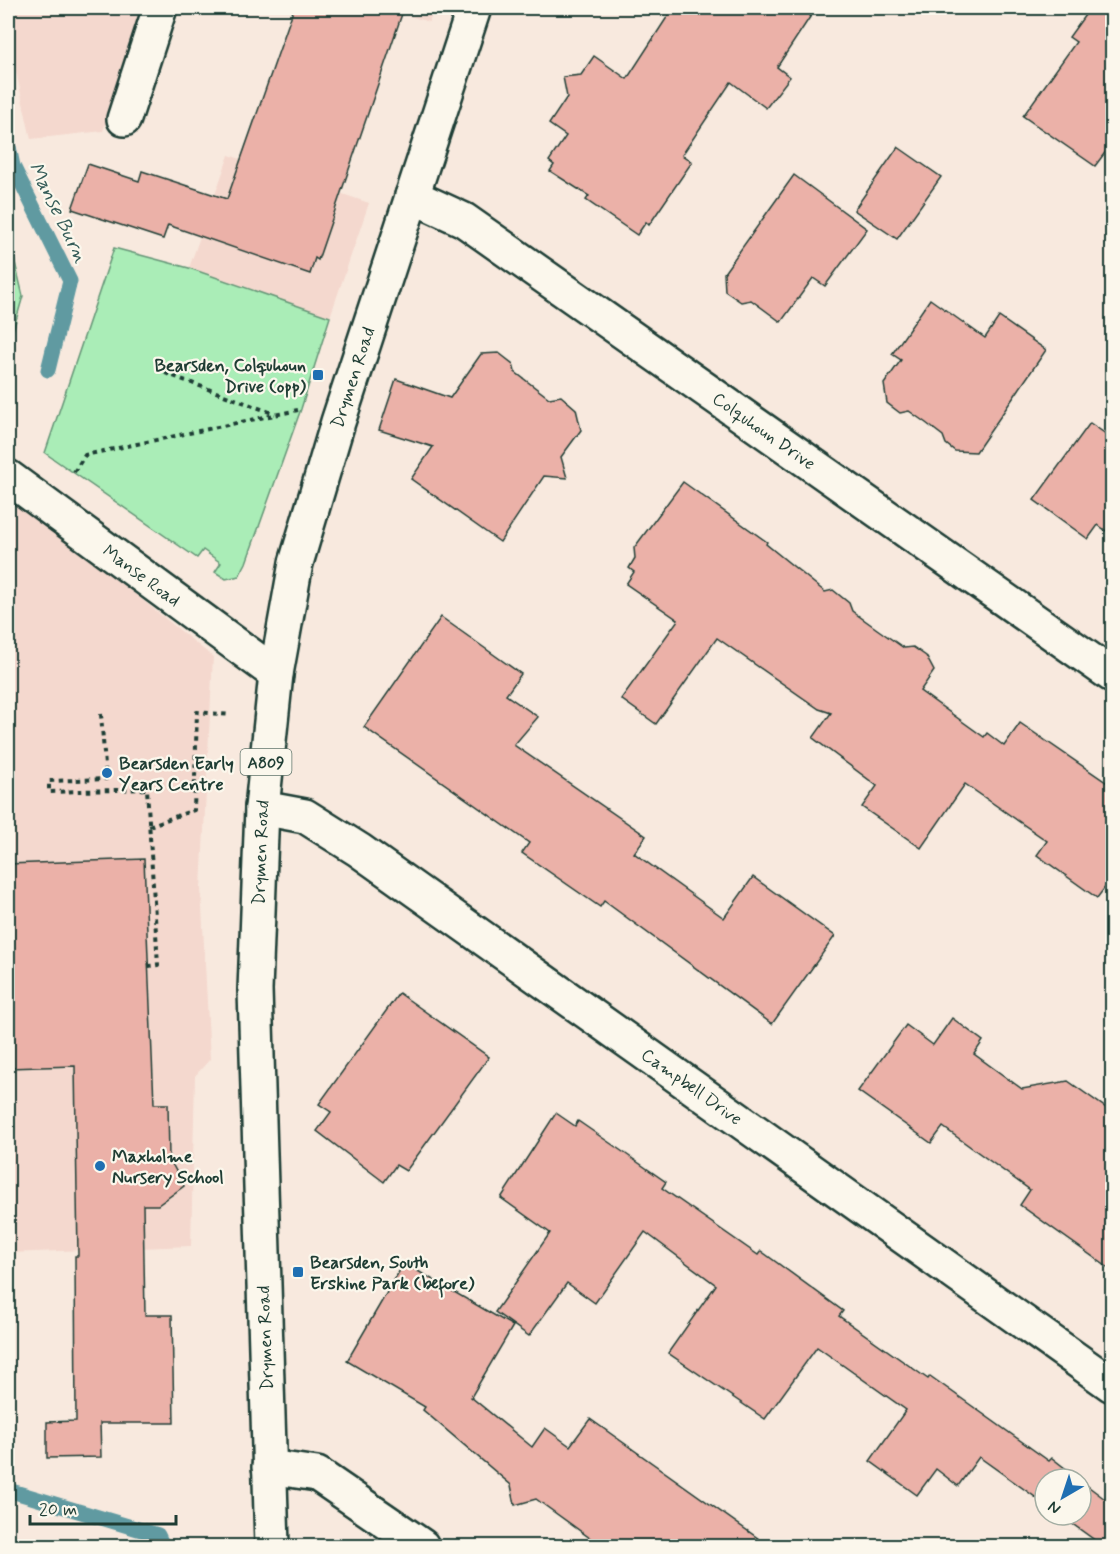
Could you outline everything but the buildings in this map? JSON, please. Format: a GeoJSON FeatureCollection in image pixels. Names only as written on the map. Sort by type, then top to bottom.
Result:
{"type":"FeatureCollection","features":[{"type":"Feature","properties":{"kind":"street"},"geometry":{"type":"LineString","coordinates":[[124,119],[160,8]]}},
{"type":"Feature","properties":{"kind":"street","name":"Drymen Road"},"geometry":{"type":"LineString","coordinates":[[272,1546],[255,990],[262,808],[276,674],[296,563],[338,422],[474,8]]}},
{"type":"Feature","properties":{"kind":"street","name":"Colquhoun Drive"},"geometry":{"type":"LineString","coordinates":[[412,196],[465,220],[1113,675]]}},
{"type":"Feature","properties":{"kind":"street","name":"Manse Road"},"geometry":{"type":"LineString","coordinates":[[8,477],[276,674]]}},
{"type":"Feature","properties":{"kind":"street","name":"Campbell Drive"},"geometry":{"type":"LineString","coordinates":[[262,808],[305,816],[359,850],[1113,1385]]}},
{"type":"Feature","properties":{"kind":"street"},"geometry":{"type":"LineString","coordinates":[[268,1467],[295,1469],[323,1477],[422,1546]]}},
{"type":"Feature","properties":{"kind":"path"},"geometry":{"type":"LineString","coordinates":[[165,373],[275,414]]}},
{"type":"Feature","properties":{"kind":"path"},"geometry":{"type":"LineString","coordinates":[[50,508],[85,455],[301,409],[338,422]]}},
{"type":"Feature","properties":{"kind":"path"},"geometry":{"type":"LineString","coordinates":[[149,825],[194,810],[197,712],[271,718]]}},
{"type":"Feature","properties":{"kind":"path"},"geometry":{"type":"LineString","coordinates":[[101,714],[106,779],[49,781],[50,792],[147,789],[158,965],[148,966]]}},
{"type":"Feature","properties":{"kind":"shaded area"},"geometry":{"type":"Polygon","coordinates":[[[8,8],[146,8],[103,131],[31,139],[8,35],[8,8]]]}},
{"type":"Feature","properties":{"kind":"shaded area"},"geometry":{"type":"Polygon","coordinates":[[[384,8],[434,8],[429,22],[384,8]]]}},
{"type":"Feature","properties":{"kind":"shaded area"},"geometry":{"type":"Polygon","coordinates":[[[229,155],[369,203],[330,317],[189,268],[229,155]]]}},
{"type":"Feature","properties":{"kind":"shaded area","name":"Bearsden Early Years Centre"},"geometry":{"type":"Polygon","coordinates":[[[16,498],[213,657],[201,888],[210,1059],[195,1076],[191,1246],[8,1253],[8,511],[16,498]]]}},
{"type":"Feature","properties":{"kind":"green space"},"geometry":{"type":"Polygon","coordinates":[[[8,233],[23,296],[8,348],[8,233]]]}},
{"type":"Feature","properties":{"kind":"green space"},"geometry":{"type":"Polygon","coordinates":[[[114,248],[189,268],[330,317],[301,409],[246,563],[239,576],[226,579],[215,572],[221,563],[203,550],[197,558],[45,453],[114,248]]]}},
{"type":"Feature","properties":{"kind":"waterway","name":"Manse Burn"},"geometry":{"type":"LineString","coordinates":[[8,142],[13,166],[70,281],[48,370]]}},
{"type":"Feature","properties":{"kind":"waterway","name":"Manse Burn"},"geometry":{"type":"LineString","coordinates":[[8,1490],[158,1535],[163,1546]]}},
{"type":"Feature","properties":{"kind":"place","name":"Bearsden, Colquhoun Drive (opp)"},"geometry":{"type":"Point","coordinates":[318,375]}},
{"type":"Feature","properties":{"kind":"place","name":"Bearsden Early Years Centre"},"geometry":{"type":"Point","coordinates":[107,773]}},
{"type":"Feature","properties":{"kind":"place","name":"Maxholme Nursery School"},"geometry":{"type":"Point","coordinates":[100,1166]}},
{"type":"Feature","properties":{"kind":"place","name":"Bearsden, South Erskine Park (before)"},"geometry":{"type":"Point","coordinates":[298,1272]}}]}
